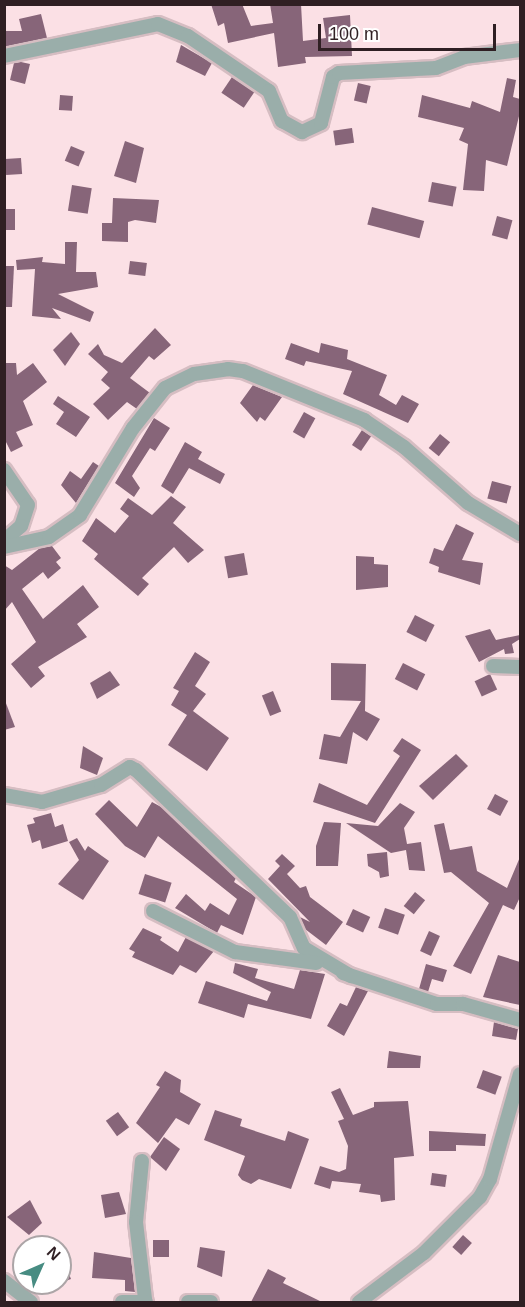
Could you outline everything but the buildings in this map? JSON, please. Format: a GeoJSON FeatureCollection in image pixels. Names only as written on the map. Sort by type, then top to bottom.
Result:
{"type":"FeatureCollection","features":[{"type":"Feature","properties":{"kind":"street"},"geometry":{"type":"LineString","coordinates":[[4,56],[158,24],[188,36],[269,91],[282,121],[302,132],[321,123],[333,77],[339,73],[425,69],[464,57],[520,50]]}},
{"type":"Feature","properties":{"kind":"street"},"geometry":{"type":"LineString","coordinates":[[4,547],[50,537],[74,520],[165,388],[194,374],[228,369],[243,371],[364,420],[404,447],[468,503],[520,534]]}},
{"type":"Feature","properties":{"kind":"street"},"geometry":{"type":"LineString","coordinates":[[4,470],[28,505],[21,526],[4,541]]}},
{"type":"Feature","properties":{"kind":"street"},"geometry":{"type":"LineString","coordinates":[[493,666],[520,667]]}},
{"type":"Feature","properties":{"kind":"street"},"geometry":{"type":"LineString","coordinates":[[4,795],[42,802],[101,785],[130,767],[290,916],[304,948],[351,976]]}},
{"type":"Feature","properties":{"kind":"street"},"geometry":{"type":"LineString","coordinates":[[153,911],[235,952],[300,958],[437,1004],[463,1004],[520,1020]]}},
{"type":"Feature","properties":{"kind":"street"},"geometry":{"type":"LineString","coordinates":[[359,1302],[424,1253],[480,1197],[490,1179],[520,1074]]}},
{"type":"Feature","properties":{"kind":"street"},"geometry":{"type":"LineString","coordinates":[[122,1302],[145,1301],[136,1222],[142,1161]]}},
{"type":"Feature","properties":{"kind":"street"},"geometry":{"type":"LineString","coordinates":[[4,1281],[31,1302]]}},
{"type":"Feature","properties":{"kind":"street"},"geometry":{"type":"LineString","coordinates":[[188,1302],[211,1302]]}}]}
